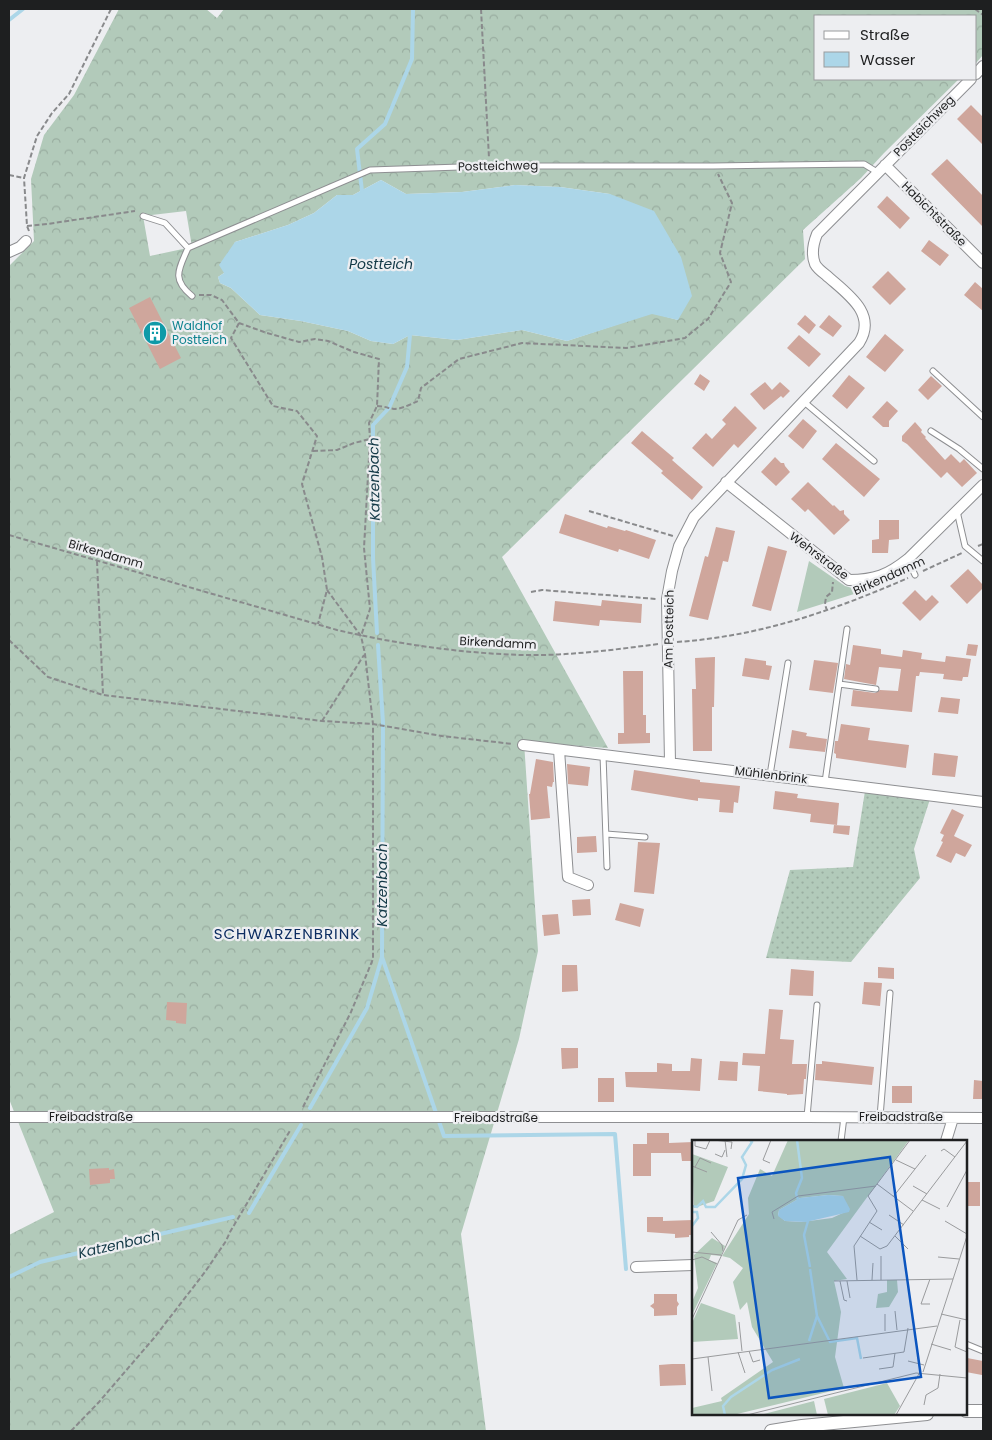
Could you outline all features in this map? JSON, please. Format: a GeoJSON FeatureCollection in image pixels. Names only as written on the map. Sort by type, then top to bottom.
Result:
{"type":"FeatureCollection","features":[{"type":"Feature","properties":{"kind":"street","name":"Postteichweg"},"geometry":{"type":"LineString","coordinates":[[726,482],[860,343],[866,326],[864,315],[857,304],[816,266],[812,254],[816,234],[970,80]]}},
{"type":"Feature","properties":{"kind":"street","name":"Habichtstraße"},"geometry":{"type":"LineString","coordinates":[[886,165],[982,259]]}},
{"type":"Feature","properties":{"kind":"street"},"geometry":{"type":"LineString","coordinates":[[9,252],[20,247],[26,241]]}},
{"type":"Feature","properties":{"kind":"street","name":"Am Postteich"},"geometry":{"type":"LineString","coordinates":[[670,762],[667,599],[672,571],[682,539],[694,517],[726,482]]}},
{"type":"Feature","properties":{"kind":"street","name":"Wehrstraße"},"geometry":{"type":"LineString","coordinates":[[726,482],[849,580],[865,580],[883,576],[908,559],[957,511],[982,490]]}},
{"type":"Feature","properties":{"kind":"street","name":"Mühlenbrink"},"geometry":{"type":"LineString","coordinates":[[523,745],[983,802]]}},
{"type":"Feature","properties":{"kind":"street"},"geometry":{"type":"LineString","coordinates":[[559,750],[568,876],[588,885]]}},
{"type":"Feature","properties":{"kind":"street","name":"Freibadstraße"},"geometry":{"type":"LineString","coordinates":[[9,1117],[983,1118]]}},
{"type":"Feature","properties":{"kind":"street"},"geometry":{"type":"LineString","coordinates":[[946,1140],[953,1118]]}},
{"type":"Feature","properties":{"kind":"street"},"geometry":{"type":"LineString","coordinates":[[636,1267],[692,1265]]}},
{"type":"Feature","properties":{"kind":"street"},"geometry":{"type":"LineString","coordinates":[[967,1411],[983,1411]]}},
{"type":"Feature","properties":{"kind":"street"},"geometry":{"type":"LineString","coordinates":[[771,1431],[802,1426],[917,1415]]}},
{"type":"Feature","properties":{"kind":"lane","name":"Postteichweg"},"geometry":{"type":"LineString","coordinates":[[188,248],[370,170],[490,166],[864,164],[878,172]]}},
{"type":"Feature","properties":{"kind":"lane"},"geometry":{"type":"LineString","coordinates":[[143,216],[165,223],[188,248],[178,273],[182,288],[192,296]]}},
{"type":"Feature","properties":{"kind":"lane"},"geometry":{"type":"LineString","coordinates":[[933,371],[983,417]]}},
{"type":"Feature","properties":{"kind":"lane"},"geometry":{"type":"LineString","coordinates":[[803,401],[874,461]]}},
{"type":"Feature","properties":{"kind":"lane"},"geometry":{"type":"LineString","coordinates":[[931,431],[959,449],[983,469]]}},
{"type":"Feature","properties":{"kind":"lane"},"geometry":{"type":"LineString","coordinates":[[957,511],[965,546],[983,561]]}},
{"type":"Feature","properties":{"kind":"lane"},"geometry":{"type":"LineString","coordinates":[[908,559],[914,576]]}},
{"type":"Feature","properties":{"kind":"lane"},"geometry":{"type":"LineString","coordinates":[[825,782],[847,629]]}},
{"type":"Feature","properties":{"kind":"lane"},"geometry":{"type":"LineString","coordinates":[[770,775],[788,663]]}},
{"type":"Feature","properties":{"kind":"lane"},"geometry":{"type":"LineString","coordinates":[[839,684],[876,689]]}},
{"type":"Feature","properties":{"kind":"lane"},"geometry":{"type":"LineString","coordinates":[[603,755],[607,867]]}},
{"type":"Feature","properties":{"kind":"lane"},"geometry":{"type":"LineString","coordinates":[[606,834],[645,837]]}},
{"type":"Feature","properties":{"kind":"lane"},"geometry":{"type":"LineString","coordinates":[[880,1117],[890,993]]}},
{"type":"Feature","properties":{"kind":"lane"},"geometry":{"type":"LineString","coordinates":[[807,1117],[817,1005]]}},
{"type":"Feature","properties":{"kind":"lane"},"geometry":{"type":"LineString","coordinates":[[841,1140],[844,1117]]}},
{"type":"Feature","properties":{"kind":"lane"},"geometry":{"type":"LineString","coordinates":[[967,1344],[983,1351]]}},
{"type":"Feature","properties":{"kind":"path"},"geometry":{"type":"LineString","coordinates":[[26,241],[30,235],[27,226],[24,178],[37,136],[52,113],[69,94],[112,9]]}},
{"type":"Feature","properties":{"kind":"path"},"geometry":{"type":"LineString","coordinates":[[481,9],[490,166]]}},
{"type":"Feature","properties":{"kind":"path"},"geometry":{"type":"LineString","coordinates":[[976,9],[983,15]]}},
{"type":"Feature","properties":{"kind":"path"},"geometry":{"type":"LineString","coordinates":[[377,406],[394,409],[418,402],[421,388],[459,358],[522,343],[626,348],[685,338],[708,319],[730,282],[720,253],[732,203],[713,166]]}},
{"type":"Feature","properties":{"kind":"path"},"geometry":{"type":"LineString","coordinates":[[9,175],[24,178]]}},
{"type":"Feature","properties":{"kind":"path"},"geometry":{"type":"LineString","coordinates":[[27,226],[118,212],[136,211],[143,216]]}},
{"type":"Feature","properties":{"kind":"path"},"geometry":{"type":"LineString","coordinates":[[192,296],[211,295],[222,300],[239,323],[299,342],[316,339],[328,341],[354,352],[379,359],[377,406],[369,423],[370,439],[364,548],[370,609],[361,636]]}},
{"type":"Feature","properties":{"kind":"path"},"geometry":{"type":"LineString","coordinates":[[239,323],[232,338],[273,406],[297,411],[317,436],[302,484],[322,557],[327,590],[318,625]]}},
{"type":"Feature","properties":{"kind":"path"},"geometry":{"type":"LineString","coordinates":[[313,451],[337,450],[370,439]]}},
{"type":"Feature","properties":{"kind":"path"},"geometry":{"type":"LineString","coordinates":[[590,511],[682,539]]}},
{"type":"Feature","properties":{"kind":"path","name":"Birkendamm"},"geometry":{"type":"LineString","coordinates":[[9,535],[361,636],[437,648],[521,655],[576,653],[667,643],[712,638],[774,627],[827,611],[914,576],[983,544]]}},
{"type":"Feature","properties":{"kind":"path"},"geometry":{"type":"LineString","coordinates":[[97,561],[103,695]]}},
{"type":"Feature","properties":{"kind":"path"},"geometry":{"type":"LineString","coordinates":[[827,611],[826,597],[832,592],[834,579]]}},
{"type":"Feature","properties":{"kind":"path"},"geometry":{"type":"LineString","coordinates":[[71,1431],[99,1402],[148,1345],[205,1272],[226,1241],[297,1118],[351,1012],[373,959],[373,724],[365,654],[361,636],[327,590]]}},
{"type":"Feature","properties":{"kind":"path"},"geometry":{"type":"LineString","coordinates":[[531,592],[542,590],[667,599]]}},
{"type":"Feature","properties":{"kind":"path"},"geometry":{"type":"LineString","coordinates":[[9,640],[48,678],[103,695],[322,721],[373,724],[442,736],[523,745]]}},
{"type":"Feature","properties":{"kind":"path"},"geometry":{"type":"LineString","coordinates":[[322,721],[365,654]]}},
{"type":"Feature","properties":{"kind":"green space"},"geometry":{"type":"Polygon","coordinates":[[[119,9],[206,9],[217,18],[224,9],[983,9],[983,55],[977,62],[977,15],[814,15],[814,80],[958,80],[861,178],[803,230],[805,259],[502,557],[608,748],[524,742],[538,951],[519,1039],[461,1234],[486,1431],[9,1431],[9,1235],[54,1212],[9,1099],[9,266],[34,241],[31,179],[44,135],[74,95],[119,9]],[[381,180],[353,195],[337,195],[314,213],[288,225],[235,242],[224,273],[218,277],[220,283],[231,288],[260,315],[348,331],[371,341],[393,344],[410,335],[457,340],[522,330],[567,341],[652,313],[678,320],[610,194],[560,187],[515,185],[462,192],[406,194],[381,180]],[[186,211],[143,216],[150,256],[192,247],[186,211]]]}},
{"type":"Feature","properties":{"kind":"green space"},"geometry":{"type":"Polygon","coordinates":[[[809,561],[845,586],[852,588],[854,594],[797,612],[809,561]]]}},
{"type":"Feature","properties":{"kind":"green space"},"geometry":{"type":"Polygon","coordinates":[[[865,791],[930,799],[914,849],[920,878],[851,962],[766,958],[790,870],[853,867],[865,791]]]}},
{"type":"Feature","properties":{"kind":"water","name":"Postteich"},"geometry":{"type":"Polygon","coordinates":[[[381,180],[406,194],[462,192],[515,185],[560,187],[610,194],[654,211],[681,257],[692,296],[678,320],[652,314],[567,341],[522,330],[457,340],[410,335],[393,344],[371,341],[348,331],[260,315],[231,288],[220,283],[218,277],[224,273],[219,265],[235,242],[288,225],[314,213],[337,195],[353,195],[381,180]]]}},
{"type":"Feature","properties":{"kind":"building"},"geometry":{"type":"Polygon","coordinates":[[[971,105],[983,117],[983,145],[957,119],[971,105]]]}},
{"type":"Feature","properties":{"kind":"building"},"geometry":{"type":"Polygon","coordinates":[[[947,159],[983,196],[983,227],[931,174],[947,159]]]}},
{"type":"Feature","properties":{"kind":"building"},"geometry":{"type":"Polygon","coordinates":[[[887,196],[910,218],[900,229],[877,207],[887,196]]]}},
{"type":"Feature","properties":{"kind":"building"},"geometry":{"type":"Polygon","coordinates":[[[929,240],[949,255],[940,266],[921,251],[929,240]]]}},
{"type":"Feature","properties":{"kind":"building"},"geometry":{"type":"Polygon","coordinates":[[[888,271],[906,289],[890,305],[872,287],[888,271]]]}},
{"type":"Feature","properties":{"kind":"building"},"geometry":{"type":"Polygon","coordinates":[[[975,282],[983,289],[983,311],[964,295],[975,282]]]}},
{"type":"Feature","properties":{"kind":"building","name":"Waldhof Postteich"},"geometry":{"type":"Polygon","coordinates":[[[150,297],[181,358],[160,369],[129,308],[150,297]]]}},
{"type":"Feature","properties":{"kind":"building"},"geometry":{"type":"Polygon","coordinates":[[[805,315],[816,325],[809,334],[797,324],[805,315]]]}},
{"type":"Feature","properties":{"kind":"building"},"geometry":{"type":"Polygon","coordinates":[[[829,315],[842,326],[833,337],[819,327],[829,315]]]}},
{"type":"Feature","properties":{"kind":"building"},"geometry":{"type":"Polygon","coordinates":[[[885,334],[904,350],[885,372],[866,357],[885,334]]]}},
{"type":"Feature","properties":{"kind":"building"},"geometry":{"type":"Polygon","coordinates":[[[799,335],[821,354],[809,367],[787,348],[799,335]]]}},
{"type":"Feature","properties":{"kind":"building"},"geometry":{"type":"Polygon","coordinates":[[[700,374],[710,381],[704,391],[694,384],[700,374]]]}},
{"type":"Feature","properties":{"kind":"building"},"geometry":{"type":"Polygon","coordinates":[[[849,375],[865,388],[847,409],[832,396],[849,375]]]}},
{"type":"Feature","properties":{"kind":"building"},"geometry":{"type":"Polygon","coordinates":[[[931,376],[942,386],[928,400],[918,390],[931,376]]]}},
{"type":"Feature","properties":{"kind":"building"},"geometry":{"type":"Polygon","coordinates":[[[765,382],[772,390],[780,382],[790,391],[783,398],[781,396],[764,410],[750,394],[765,382]]]}},
{"type":"Feature","properties":{"kind":"building"},"geometry":{"type":"Polygon","coordinates":[[[887,401],[898,411],[889,421],[889,427],[883,427],[872,417],[887,401]]]}},
{"type":"Feature","properties":{"kind":"building"},"geometry":{"type":"Polygon","coordinates":[[[735,406],[757,428],[738,448],[734,444],[713,467],[692,448],[706,433],[712,439],[726,424],[722,420],[735,406]]]}},
{"type":"Feature","properties":{"kind":"building"},"geometry":{"type":"Polygon","coordinates":[[[803,419],[817,431],[803,449],[788,436],[803,419]]]}},
{"type":"Feature","properties":{"kind":"building"},"geometry":{"type":"Polygon","coordinates":[[[915,422],[922,430],[921,432],[925,438],[945,460],[951,454],[960,463],[964,459],[977,473],[962,487],[947,472],[941,478],[902,441],[902,436],[915,422]]]}},
{"type":"Feature","properties":{"kind":"building"},"geometry":{"type":"Polygon","coordinates":[[[642,431],[674,458],[672,460],[703,487],[692,500],[631,443],[642,431]]]}},
{"type":"Feature","properties":{"kind":"building"},"geometry":{"type":"Polygon","coordinates":[[[836,443],[880,479],[864,497],[822,459],[836,443]]]}},
{"type":"Feature","properties":{"kind":"building"},"geometry":{"type":"Polygon","coordinates":[[[775,457],[781,463],[784,463],[790,472],[776,486],[761,472],[775,457]]]}},
{"type":"Feature","properties":{"kind":"building"},"geometry":{"type":"Polygon","coordinates":[[[808,482],[833,506],[840,511],[844,510],[844,514],[850,520],[834,535],[808,509],[805,512],[791,499],[808,482]]]}},
{"type":"Feature","properties":{"kind":"building"},"geometry":{"type":"Polygon","coordinates":[[[565,514],[607,528],[608,526],[626,530],[656,540],[649,559],[619,549],[618,552],[559,533],[565,514]]]}},
{"type":"Feature","properties":{"kind":"building"},"geometry":{"type":"Polygon","coordinates":[[[879,520],[899,520],[899,539],[889,540],[888,553],[872,553],[872,540],[879,539],[879,520]]]}},
{"type":"Feature","properties":{"kind":"building"},"geometry":{"type":"Polygon","coordinates":[[[716,527],[735,531],[728,562],[723,561],[708,620],[689,616],[705,556],[708,557],[716,527]]]}},
{"type":"Feature","properties":{"kind":"building"},"geometry":{"type":"Polygon","coordinates":[[[768,546],[787,551],[771,611],[752,606],[768,546]]]}},
{"type":"Feature","properties":{"kind":"building"},"geometry":{"type":"Polygon","coordinates":[[[968,569],[983,585],[983,588],[967,604],[950,586],[968,569]]]}},
{"type":"Feature","properties":{"kind":"building"},"geometry":{"type":"Polygon","coordinates":[[[915,590],[926,601],[932,595],[939,602],[920,621],[902,603],[915,590]]]}},
{"type":"Feature","properties":{"kind":"building"},"geometry":{"type":"Polygon","coordinates":[[[602,600],[642,604],[641,623],[600,620],[599,626],[553,621],[555,601],[601,606],[602,600]]]}},
{"type":"Feature","properties":{"kind":"building"},"geometry":{"type":"Polygon","coordinates":[[[968,644],[978,645],[976,656],[966,655],[968,644]]]}},
{"type":"Feature","properties":{"kind":"building"},"geometry":{"type":"Polygon","coordinates":[[[853,645],[881,649],[881,654],[902,657],[903,650],[922,653],[921,659],[945,662],[946,656],[971,659],[968,677],[963,677],[962,681],[943,679],[944,674],[920,672],[919,676],[916,676],[912,712],[851,706],[853,690],[875,693],[880,690],[898,691],[901,669],[879,667],[876,685],[844,679],[846,664],[850,665],[853,645]]]}},
{"type":"Feature","properties":{"kind":"building"},"geometry":{"type":"Polygon","coordinates":[[[715,657],[712,751],[693,751],[692,689],[696,689],[695,658],[715,657]]]}},
{"type":"Feature","properties":{"kind":"building"},"geometry":{"type":"Polygon","coordinates":[[[745,658],[766,661],[766,665],[772,666],[769,680],[742,676],[745,658]]]}},
{"type":"Feature","properties":{"kind":"building"},"geometry":{"type":"Polygon","coordinates":[[[814,660],[838,663],[833,693],[809,690],[814,660]]]}},
{"type":"Feature","properties":{"kind":"building"},"geometry":{"type":"Polygon","coordinates":[[[623,671],[643,671],[643,715],[646,715],[646,733],[650,733],[650,743],[618,744],[618,733],[624,733],[623,671]]]}},
{"type":"Feature","properties":{"kind":"building"},"geometry":{"type":"Polygon","coordinates":[[[941,697],[960,699],[958,714],[938,712],[941,697]]]}},
{"type":"Feature","properties":{"kind":"building"},"geometry":{"type":"Polygon","coordinates":[[[841,724],[870,728],[868,740],[909,745],[906,768],[836,758],[834,753],[835,741],[838,741],[841,724]]]}},
{"type":"Feature","properties":{"kind":"building"},"geometry":{"type":"Polygon","coordinates":[[[792,730],[807,733],[806,736],[827,739],[825,752],[789,748],[792,730]]]}},
{"type":"Feature","properties":{"kind":"building"},"geometry":{"type":"Polygon","coordinates":[[[934,753],[958,756],[955,777],[932,775],[934,753]]]}},
{"type":"Feature","properties":{"kind":"building"},"geometry":{"type":"Polygon","coordinates":[[[536,759],[553,762],[554,782],[552,787],[547,786],[550,818],[531,820],[529,794],[536,759]]]}},
{"type":"Feature","properties":{"kind":"building"},"geometry":{"type":"Polygon","coordinates":[[[567,764],[590,767],[588,786],[568,784],[567,764]]]}},
{"type":"Feature","properties":{"kind":"building"},"geometry":{"type":"Polygon","coordinates":[[[634,770],[700,780],[700,782],[740,786],[738,803],[734,802],[733,813],[719,812],[720,800],[698,798],[698,801],[631,790],[634,770]]]}},
{"type":"Feature","properties":{"kind":"building"},"geometry":{"type":"Polygon","coordinates":[[[775,791],[798,794],[797,798],[839,803],[837,825],[810,822],[811,814],[773,809],[775,791]]]}},
{"type":"Feature","properties":{"kind":"building"},"geometry":{"type":"Polygon","coordinates":[[[952,809],[964,815],[954,836],[972,845],[965,857],[956,853],[951,863],[936,856],[943,842],[941,841],[944,835],[940,833],[952,809]]]}},
{"type":"Feature","properties":{"kind":"building"},"geometry":{"type":"Polygon","coordinates":[[[834,825],[850,826],[849,835],[833,833],[834,825]]]}},
{"type":"Feature","properties":{"kind":"building"},"geometry":{"type":"Polygon","coordinates":[[[596,836],[597,852],[577,853],[577,837],[596,836]]]}},
{"type":"Feature","properties":{"kind":"building"},"geometry":{"type":"Polygon","coordinates":[[[638,842],[660,843],[654,894],[634,892],[638,842]]]}},
{"type":"Feature","properties":{"kind":"building"},"geometry":{"type":"Polygon","coordinates":[[[590,899],[591,915],[573,916],[572,900],[590,899]]]}},
{"type":"Feature","properties":{"kind":"building"},"geometry":{"type":"Polygon","coordinates":[[[620,903],[644,909],[640,927],[615,920],[620,903]]]}},
{"type":"Feature","properties":{"kind":"building"},"geometry":{"type":"Polygon","coordinates":[[[558,914],[560,934],[544,936],[542,915],[558,914]]]}},
{"type":"Feature","properties":{"kind":"building"},"geometry":{"type":"Polygon","coordinates":[[[562,965],[577,965],[578,991],[562,992],[562,965]]]}},
{"type":"Feature","properties":{"kind":"building"},"geometry":{"type":"Polygon","coordinates":[[[878,967],[894,968],[894,979],[878,978],[878,967]]]}},
{"type":"Feature","properties":{"kind":"building"},"geometry":{"type":"Polygon","coordinates":[[[791,969],[814,971],[813,996],[789,995],[791,969]]]}},
{"type":"Feature","properties":{"kind":"building"},"geometry":{"type":"Polygon","coordinates":[[[864,982],[882,983],[880,1006],[862,1004],[864,982]]]}},
{"type":"Feature","properties":{"kind":"building"},"geometry":{"type":"Polygon","coordinates":[[[167,1002],[187,1003],[186,1024],[166,1020],[167,1002]]]}},
{"type":"Feature","properties":{"kind":"building"},"geometry":{"type":"Polygon","coordinates":[[[769,1009],[783,1010],[780,1039],[794,1040],[792,1064],[807,1064],[803,1094],[787,1095],[758,1091],[760,1066],[742,1065],[743,1053],[765,1054],[769,1009]]]}},
{"type":"Feature","properties":{"kind":"building"},"geometry":{"type":"Polygon","coordinates":[[[561,1048],[578,1048],[578,1068],[562,1069],[561,1048]]]}},
{"type":"Feature","properties":{"kind":"building"},"geometry":{"type":"Polygon","coordinates":[[[691,1058],[702,1059],[700,1091],[626,1087],[625,1072],[657,1072],[657,1063],[672,1064],[672,1071],[690,1071],[691,1058]]]}},
{"type":"Feature","properties":{"kind":"building"},"geometry":{"type":"Polygon","coordinates":[[[720,1061],[738,1062],[737,1081],[718,1080],[720,1061]]]}},
{"type":"Feature","properties":{"kind":"building"},"geometry":{"type":"Polygon","coordinates":[[[822,1061],[874,1067],[872,1085],[815,1080],[816,1064],[822,1064],[822,1061]]]}},
{"type":"Feature","properties":{"kind":"building"},"geometry":{"type":"Polygon","coordinates":[[[598,1078],[614,1078],[614,1102],[598,1102],[598,1078]]]}},
{"type":"Feature","properties":{"kind":"building"},"geometry":{"type":"Polygon","coordinates":[[[974,1080],[983,1081],[983,1099],[973,1099],[974,1080]]]}},
{"type":"Feature","properties":{"kind":"building"},"geometry":{"type":"Polygon","coordinates":[[[892,1086],[912,1086],[912,1103],[892,1103],[892,1086]]]}},
{"type":"Feature","properties":{"kind":"building"},"geometry":{"type":"Polygon","coordinates":[[[647,1133],[669,1133],[669,1143],[692,1142],[692,1161],[682,1161],[681,1153],[651,1153],[651,1176],[633,1176],[633,1144],[647,1144],[647,1133]]]}},
{"type":"Feature","properties":{"kind":"building"},"geometry":{"type":"Polygon","coordinates":[[[109,1168],[109,1170],[114,1169],[115,1179],[110,1179],[110,1183],[90,1185],[89,1169],[109,1168]]]}},
{"type":"Feature","properties":{"kind":"building"},"geometry":{"type":"Polygon","coordinates":[[[967,1182],[980,1182],[980,1206],[967,1206],[967,1182]]]}},
{"type":"Feature","properties":{"kind":"building"},"geometry":{"type":"Polygon","coordinates":[[[647,1217],[663,1217],[663,1221],[692,1220],[692,1235],[689,1235],[689,1237],[675,1238],[675,1234],[647,1232],[647,1217]]]}},
{"type":"Feature","properties":{"kind":"building"},"geometry":{"type":"Polygon","coordinates":[[[654,1294],[677,1294],[679,1304],[677,1315],[654,1316],[654,1309],[650,1306],[654,1303],[654,1294]]]}},
{"type":"Feature","properties":{"kind":"building"},"geometry":{"type":"Polygon","coordinates":[[[967,1358],[983,1361],[982,1375],[967,1372],[967,1358]]]}},
{"type":"Feature","properties":{"kind":"building"},"geometry":{"type":"Polygon","coordinates":[[[685,1364],[686,1385],[660,1386],[659,1365],[685,1364]]]}},
{"type":"Feature","properties":{"kind":"waterway"},"geometry":{"type":"LineString","coordinates":[[9,20],[23,9]]}},
{"type":"Feature","properties":{"kind":"waterway","name":"Katzenbach"},"geometry":{"type":"LineString","coordinates":[[362,191],[357,149],[385,124],[412,59],[413,9]]}},
{"type":"Feature","properties":{"kind":"waterway","name":"Katzenbach"},"geometry":{"type":"LineString","coordinates":[[377,633],[373,558],[373,425],[389,408],[407,367],[410,335]]}},
{"type":"Feature","properties":{"kind":"waterway","name":"Katzenbach"},"geometry":{"type":"LineString","coordinates":[[310,1108],[367,1008],[382,957],[383,723],[378,645]]}},
{"type":"Feature","properties":{"kind":"waterway"},"geometry":{"type":"LineString","coordinates":[[382,957],[444,1136],[615,1134],[626,1269]]}},
{"type":"Feature","properties":{"kind":"waterway","name":"Katzenbach"},"geometry":{"type":"LineString","coordinates":[[249,1213],[301,1125]]}},
{"type":"Feature","properties":{"kind":"waterway","name":"Katzenbach"},"geometry":{"type":"LineString","coordinates":[[9,1277],[40,1262],[233,1217]]}},
{"type":"Feature","properties":{"kind":"place","name":"Waldhof Postteich"},"geometry":{"type":"Point","coordinates":[155,333]}},
{"type":"Feature","properties":{"kind":"district","name":"SCHWARZENBRINK"},"geometry":{"type":"Point","coordinates":[287,934]}}]}
